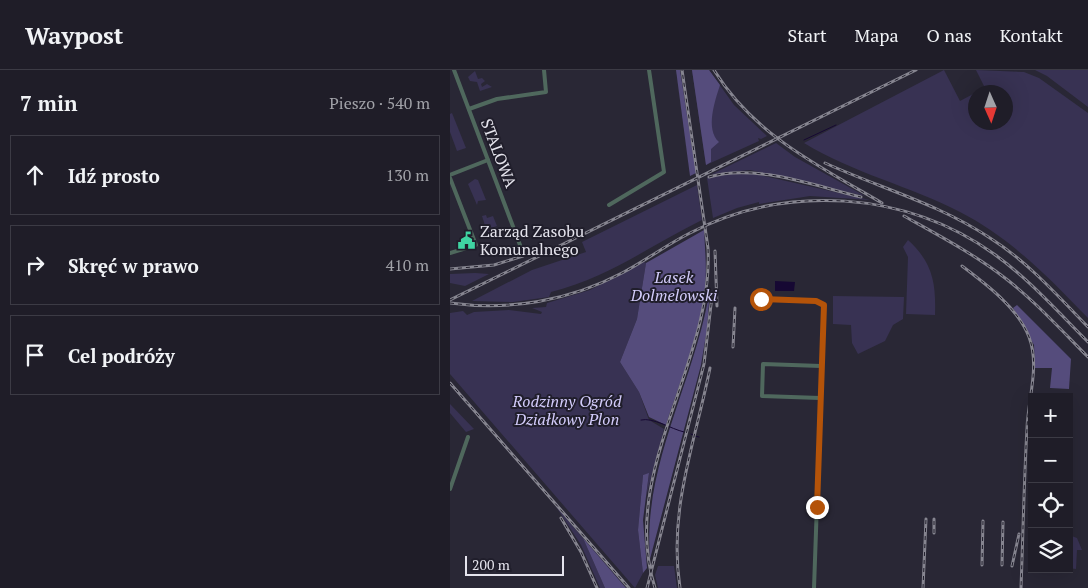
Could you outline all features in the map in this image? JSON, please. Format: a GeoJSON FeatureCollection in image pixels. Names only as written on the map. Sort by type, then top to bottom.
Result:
{"type":"FeatureCollection","features":[{"type":"Feature","properties":{"kind":"street","name":"STALOWA"},"geometry":{"type":"LineString","coordinates":[[454,70],[520,244]]}},
{"type":"Feature","properties":{"kind":"street"},"geometry":{"type":"LineString","coordinates":[[469,109],[497,99],[546,92],[544,70]]}},
{"type":"Feature","properties":{"kind":"street"},"geometry":{"type":"LineString","coordinates":[[609,205],[664,172],[649,70]]}},
{"type":"Feature","properties":{"kind":"street"},"geometry":{"type":"LineString","coordinates":[[450,253],[476,245],[450,177],[488,160]]}},
{"type":"Feature","properties":{"kind":"street"},"geometry":{"type":"LineString","coordinates":[[761,299],[822,302],[822,366],[814,588]]}},
{"type":"Feature","properties":{"kind":"street"},"geometry":{"type":"LineString","coordinates":[[820,398],[762,396],[762,364],[822,366]]}},
{"type":"Feature","properties":{"kind":"street"},"geometry":{"type":"LineString","coordinates":[[450,489],[468,437]]}},
{"type":"Feature","properties":{"kind":"green space"},"geometry":{"type":"Polygon","coordinates":[[[676,70],[680,70],[696,173],[690,176],[676,70]]]}},
{"type":"Feature","properties":{"kind":"green space"},"geometry":{"type":"Polygon","coordinates":[[[692,70],[709,70],[734,105],[767,136],[761,139],[758,138],[759,141],[706,165],[692,70]]]}},
{"type":"Feature","properties":{"kind":"green space"},"geometry":{"type":"Polygon","coordinates":[[[692,70],[709,70],[720,85],[712,115],[713,130],[719,142],[711,149],[711,162],[706,165],[692,70]]]}},
{"type":"Feature","properties":{"kind":"green space"},"geometry":{"type":"Polygon","coordinates":[[[944,70],[960,101],[968,97],[968,130],[1013,130],[1013,85],[984,85],[976,70],[1024,72],[1039,78],[1088,113],[1088,318],[1059,288],[1013,246],[979,222],[921,194],[842,163],[804,143],[944,70]]]}},
{"type":"Feature","properties":{"kind":"green space"},"geometry":{"type":"Polygon","coordinates":[[[1035,70],[1088,70],[1088,107],[1047,76],[1035,70]]]}},
{"type":"Feature","properties":{"kind":"green space"},"geometry":{"type":"Polygon","coordinates":[[[475,71],[478,79],[482,78],[485,81],[481,84],[482,87],[487,84],[492,87],[480,91],[477,82],[470,81],[468,77],[475,71]]]}},
{"type":"Feature","properties":{"kind":"green space"},"geometry":{"type":"Polygon","coordinates":[[[452,113],[466,148],[457,151],[450,132],[450,114],[452,113]]]}},
{"type":"Feature","properties":{"kind":"green space"},"geometry":{"type":"Polygon","coordinates":[[[776,143],[795,157],[865,196],[750,170],[712,174],[776,143]]]}},
{"type":"Feature","properties":{"kind":"green space"},"geometry":{"type":"Polygon","coordinates":[[[729,174],[755,174],[870,200],[810,196],[759,204],[759,202],[737,208],[713,218],[707,178],[729,174]]]}},
{"type":"Feature","properties":{"kind":"green space"},"geometry":{"type":"Polygon","coordinates":[[[475,179],[478,180],[486,200],[478,201],[477,205],[468,184],[475,179]]]}},
{"type":"Feature","properties":{"kind":"green space"},"geometry":{"type":"Polygon","coordinates":[[[697,185],[702,220],[629,260],[592,278],[551,292],[549,297],[513,302],[472,301],[532,270],[586,252],[582,242],[697,185]]]}},
{"type":"Feature","properties":{"kind":"green space"},"geometry":{"type":"Polygon","coordinates":[[[486,215],[487,218],[493,216],[497,226],[494,227],[498,228],[500,234],[489,238],[482,216],[486,215]]]}},
{"type":"Feature","properties":{"kind":"green space","name":"Lasek Dolmelowski"},"geometry":{"type":"Polygon","coordinates":[[[704,230],[706,273],[699,323],[666,425],[649,417],[639,392],[620,362],[637,319],[646,263],[704,230]]]}},
{"type":"Feature","properties":{"kind":"green space"},"geometry":{"type":"Polygon","coordinates":[[[908,240],[928,265],[935,293],[935,315],[906,314],[908,257],[903,247],[908,240]]]}},
{"type":"Feature","properties":{"kind":"green space","name":"Rodzinny Ogród Działkowy Plon"},"geometry":{"type":"Polygon","coordinates":[[[644,262],[646,263],[637,319],[620,362],[639,392],[649,420],[664,429],[646,497],[649,474],[643,475],[638,530],[643,573],[635,588],[450,374],[450,313],[463,311],[467,315],[474,312],[509,310],[541,314],[542,312],[532,308],[546,307],[547,303],[590,290],[644,262]]]}},
{"type":"Feature","properties":{"kind":"green space"},"geometry":{"type":"Polygon","coordinates":[[[450,274],[489,274],[465,286],[450,283],[450,274]]]}},
{"type":"Feature","properties":{"kind":"green space"},"geometry":{"type":"Polygon","coordinates":[[[710,288],[707,329],[701,365],[650,559],[650,524],[654,490],[672,422],[694,356],[710,288]]]}},
{"type":"Feature","properties":{"kind":"green space"},"geometry":{"type":"Polygon","coordinates":[[[833,296],[904,297],[903,319],[893,325],[885,341],[858,354],[852,343],[851,325],[833,324],[833,296]]]}},
{"type":"Feature","properties":{"kind":"green space"},"geometry":{"type":"Polygon","coordinates":[[[1017,305],[1071,359],[1069,389],[1050,388],[1052,368],[1035,368],[1034,345],[1013,308],[1017,305]]]}},
{"type":"Feature","properties":{"kind":"green space"},"geometry":{"type":"Polygon","coordinates":[[[450,404],[474,429],[466,432],[450,413],[450,404]]]}},
{"type":"Feature","properties":{"kind":"green space"},"geometry":{"type":"Polygon","coordinates":[[[649,473],[643,520],[647,568],[643,573],[638,530],[643,475],[649,473]]]}},
{"type":"Feature","properties":{"kind":"green space"},"geometry":{"type":"Polygon","coordinates":[[[555,505],[583,538],[605,588],[600,588],[581,545],[555,505]]]}},
{"type":"Feature","properties":{"kind":"green space"},"geometry":{"type":"Polygon","coordinates":[[[1073,536],[1077,538],[1082,550],[1077,550],[1076,569],[1073,569],[1073,536]]]}},
{"type":"Feature","properties":{"kind":"green space"},"geometry":{"type":"Polygon","coordinates":[[[583,538],[626,588],[605,588],[583,538]]]}},
{"type":"Feature","properties":{"kind":"green space"},"geometry":{"type":"Polygon","coordinates":[[[658,566],[674,566],[677,588],[658,588],[655,575],[658,566]]]}},
{"type":"Feature","properties":{"kind":"shaded area"},"geometry":{"type":"Polygon","coordinates":[[[775,281],[795,282],[794,291],[775,291],[775,281]]]}},
{"type":"Feature","properties":{"kind":"waterway"},"geometry":{"type":"LineString","coordinates":[[804,140],[836,125]]}},
{"type":"Feature","properties":{"kind":"waterway"},"geometry":{"type":"LineString","coordinates":[[641,420],[651,420],[684,432]]}},
{"type":"Feature","properties":{"kind":"waterway"},"geometry":{"type":"LineString","coordinates":[[695,436],[699,437]]}},
{"type":"Feature","properties":{"kind":"railway"},"geometry":{"type":"LineString","coordinates":[[655,588],[647,545],[649,502],[657,460],[697,334],[706,291],[708,248],[682,70]]}},
{"type":"Feature","properties":{"kind":"railway"},"geometry":{"type":"LineString","coordinates":[[714,70],[730,93],[768,131],[812,162],[882,203]]}},
{"type":"Feature","properties":{"kind":"railway"},"geometry":{"type":"LineString","coordinates":[[450,300],[916,70]]}},
{"type":"Feature","properties":{"kind":"railway"},"geometry":{"type":"LineString","coordinates":[[825,163],[930,206],[971,226],[1004,247],[1030,268],[1088,327]]}},
{"type":"Feature","properties":{"kind":"railway"},"geometry":{"type":"LineString","coordinates":[[709,177],[727,173],[765,174],[805,182],[861,197]]}},
{"type":"Feature","properties":{"kind":"railway"},"geometry":{"type":"LineString","coordinates":[[450,303],[494,306],[538,302],[560,297],[602,283],[690,233],[727,217],[766,206],[805,201],[845,201],[884,206],[923,217],[960,233],[994,254],[1019,274],[1088,342]]}},
{"type":"Feature","properties":{"kind":"railway"},"geometry":{"type":"LineString","coordinates":[[904,216],[968,253],[1005,278],[1037,306],[1088,357]]}},
{"type":"Feature","properties":{"kind":"railway"},"geometry":{"type":"LineString","coordinates":[[715,251],[717,306]]}},
{"type":"Feature","properties":{"kind":"railway"},"geometry":{"type":"LineString","coordinates":[[450,269],[494,265],[523,256]]}},
{"type":"Feature","properties":{"kind":"railway"},"geometry":{"type":"LineString","coordinates":[[962,266],[1000,297],[1017,316],[1024,326],[1032,348],[1033,371],[1027,428],[1021,588]]}},
{"type":"Feature","properties":{"kind":"railway"},"geometry":{"type":"LineString","coordinates":[[647,588],[704,364],[712,296]]}},
{"type":"Feature","properties":{"kind":"railway"},"geometry":{"type":"LineString","coordinates":[[733,347],[735,308]]}},
{"type":"Feature","properties":{"kind":"railway"},"geometry":{"type":"LineString","coordinates":[[680,588],[677,559],[680,504],[710,368]]}},
{"type":"Feature","properties":{"kind":"railway"},"geometry":{"type":"LineString","coordinates":[[450,383],[629,588]]}},
{"type":"Feature","properties":{"kind":"railway"},"geometry":{"type":"LineString","coordinates":[[561,518],[581,552],[597,588]]}},
{"type":"Feature","properties":{"kind":"railway"},"geometry":{"type":"LineString","coordinates":[[923,588],[926,519]]}},
{"type":"Feature","properties":{"kind":"railway"},"geometry":{"type":"LineString","coordinates":[[934,519],[934,533]]}},
{"type":"Feature","properties":{"kind":"railway"},"geometry":{"type":"LineString","coordinates":[[982,565],[983,521]]}},
{"type":"Feature","properties":{"kind":"railway"},"geometry":{"type":"LineString","coordinates":[[1002,565],[1003,522]]}},
{"type":"Feature","properties":{"kind":"railway"},"geometry":{"type":"LineString","coordinates":[[1012,566],[1019,534]]}},
{"type":"Feature","properties":{"kind":"place","name":"Zarząd Zasobu Komunalnego"},"geometry":{"type":"Point","coordinates":[466,240]}},
{"type":"Feature","properties":{"kind":"route"},"geometry":{"type":"LineString","coordinates":[[761,299],[816,301],[822,302],[824,305],[817,507]]}}]}
